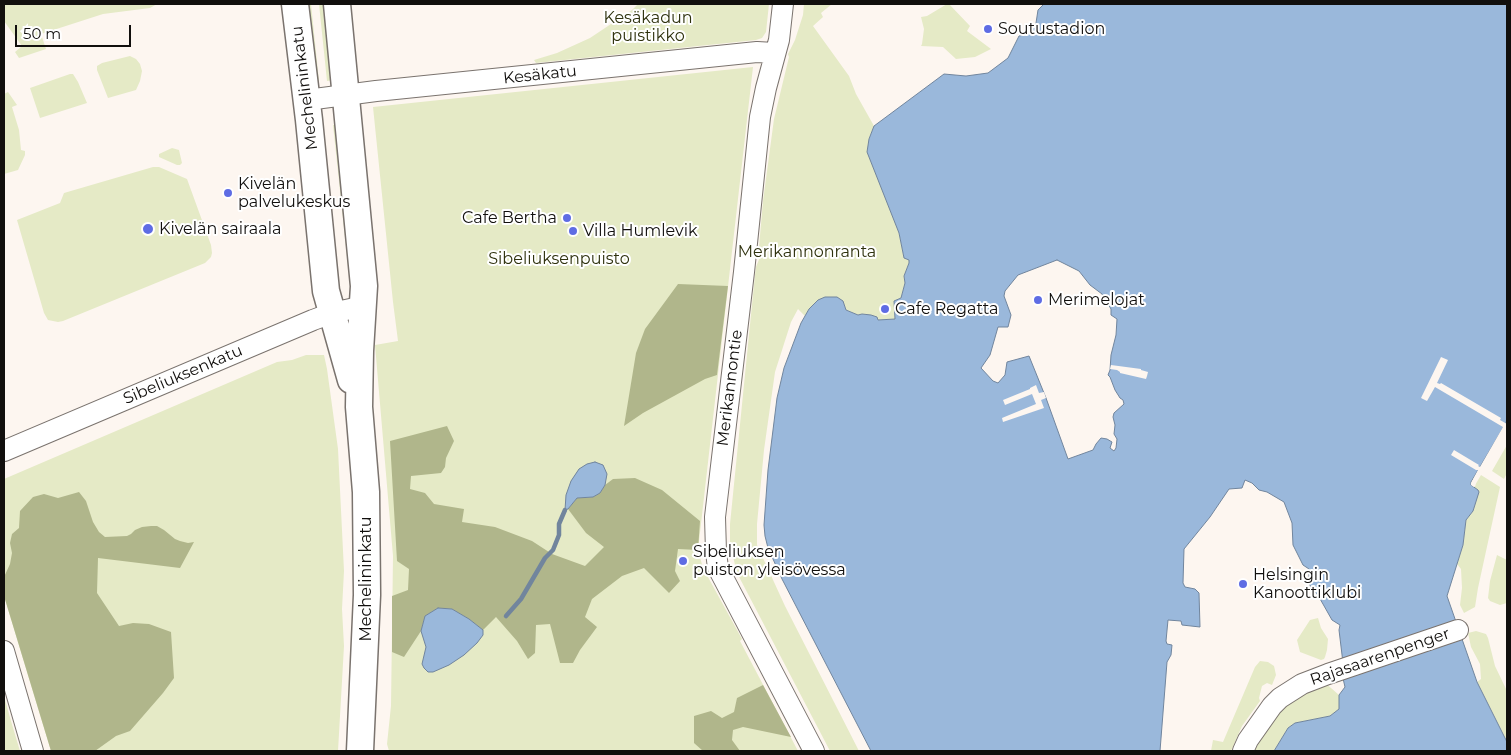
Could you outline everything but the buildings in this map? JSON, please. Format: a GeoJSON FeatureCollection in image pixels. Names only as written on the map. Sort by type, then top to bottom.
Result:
{"type":"FeatureCollection","features":[{"type":"Feature","properties":{"kind":"main road","name":"Mechelininkatu"},"geometry":{"type":"LineString","coordinates":[[295,4],[307,100],[324,278],[359,407]]}},
{"type":"Feature","properties":{"kind":"main road","name":"Mechelininkatu"},"geometry":{"type":"LineString","coordinates":[[337,4],[364,286],[359,407],[366,492],[367,595],[360,751]]}},
{"type":"Feature","properties":{"kind":"street","name":"Merikannontie"},"geometry":{"type":"LineString","coordinates":[[783,4],[778,40],[760,117],[715,517],[716,552],[718,568],[814,751]]}},
{"type":"Feature","properties":{"kind":"street","name":"Kesäkatu"},"geometry":{"type":"LineString","coordinates":[[307,100],[757,52],[774,53]]}},
{"type":"Feature","properties":{"kind":"street","name":"Sibeliuksenkatu"},"geometry":{"type":"LineString","coordinates":[[4,451],[332,313],[364,306]]}},
{"type":"Feature","properties":{"kind":"street","name":"Rajasaarenpenger"},"geometry":{"type":"LineString","coordinates":[[1243,751],[1248,740],[1272,706],[1280,698],[1302,684],[1458,630]]}},
{"type":"Feature","properties":{"kind":"street"},"geometry":{"type":"LineString","coordinates":[[4,651],[34,751]]}},
{"type":"Feature","properties":{"kind":"green space"},"geometry":{"type":"Polygon","coordinates":[[[4,4],[157,4],[150,8],[103,14],[41,34],[46,49],[19,58],[15,52],[22,46],[4,21],[4,4]]]}},
{"type":"Feature","properties":{"kind":"green space"},"geometry":{"type":"Polygon","coordinates":[[[304,4],[311,4],[319,81],[312,82],[304,4]]]}},
{"type":"Feature","properties":{"kind":"green space"},"geometry":{"type":"Polygon","coordinates":[[[319,4],[326,4],[334,80],[327,81],[319,4]]]}},
{"type":"Feature","properties":{"kind":"green space","name":"Kesäkadun puistikko"},"geometry":{"type":"Polygon","coordinates":[[[638,4],[769,4],[766,32],[762,38],[756,40],[536,63],[534,60],[557,53],[590,38],[638,4]]]}},
{"type":"Feature","properties":{"kind":"green space","name":"Merikannonranta"},"geometry":{"type":"Polygon","coordinates":[[[804,4],[832,4],[821,13],[823,17],[813,26],[849,76],[856,94],[874,126],[869,139],[899,233],[904,258],[909,260],[909,263],[904,276],[905,283],[901,298],[894,301],[895,319],[878,320],[877,317],[863,314],[858,315],[846,310],[843,301],[809,309],[805,316],[798,309],[791,322],[775,372],[764,450],[757,524],[757,545],[785,606],[859,751],[830,751],[737,573],[730,544],[730,524],[755,275],[760,257],[759,247],[763,201],[774,119],[789,57],[788,54],[795,40],[803,15],[804,4]]]}},
{"type":"Feature","properties":{"kind":"green space"},"geometry":{"type":"Polygon","coordinates":[[[947,4],[970,26],[967,31],[991,49],[975,57],[956,59],[943,47],[921,46],[924,29],[921,17],[927,16],[947,4]]]}},
{"type":"Feature","properties":{"kind":"green space"},"geometry":{"type":"Polygon","coordinates":[[[130,56],[140,64],[142,71],[136,90],[108,98],[97,66],[130,56]]]}},
{"type":"Feature","properties":{"kind":"green space","name":"Sibeliuksenpuisto"},"geometry":{"type":"Polygon","coordinates":[[[753,67],[698,550],[703,568],[742,639],[740,641],[798,751],[389,751],[387,744],[391,706],[393,556],[375,345],[398,341],[373,107],[753,67]]]}},
{"type":"Feature","properties":{"kind":"green space"},"geometry":{"type":"Polygon","coordinates":[[[73,74],[78,82],[87,103],[40,118],[30,88],[73,74]]]}},
{"type":"Feature","properties":{"kind":"green space"},"geometry":{"type":"Polygon","coordinates":[[[8,92],[17,105],[12,107],[19,130],[21,150],[25,151],[25,155],[18,170],[4,174],[4,94],[8,92]]]}},
{"type":"Feature","properties":{"kind":"green space"},"geometry":{"type":"Polygon","coordinates":[[[339,124],[355,275],[349,275],[333,125],[339,124]]]}},
{"type":"Feature","properties":{"kind":"green space"},"geometry":{"type":"Polygon","coordinates":[[[172,148],[179,150],[182,163],[180,165],[159,157],[159,154],[172,148]]]}},
{"type":"Feature","properties":{"kind":"green space"},"geometry":{"type":"Polygon","coordinates":[[[153,167],[159,167],[187,179],[211,245],[211,257],[205,263],[63,321],[48,320],[44,313],[17,220],[60,203],[64,193],[153,167]]]}},
{"type":"Feature","properties":{"kind":"green space"},"geometry":{"type":"Polygon","coordinates":[[[678,284],[728,286],[717,375],[705,379],[643,413],[624,426],[636,353],[645,329],[678,284]]]}},
{"type":"Feature","properties":{"kind":"green space"},"geometry":{"type":"Polygon","coordinates":[[[306,355],[324,355],[338,449],[344,571],[342,609],[344,646],[338,751],[51,751],[4,596],[4,479],[277,362],[292,360],[306,355]]]}},
{"type":"Feature","properties":{"kind":"green space"},"geometry":{"type":"Polygon","coordinates":[[[447,426],[454,441],[446,458],[445,467],[441,473],[411,476],[410,489],[425,493],[434,504],[464,509],[462,522],[495,527],[532,541],[552,554],[585,566],[604,547],[586,533],[568,509],[577,498],[593,497],[600,493],[605,485],[613,479],[635,478],[662,490],[700,521],[698,550],[678,549],[675,571],[680,581],[669,593],[644,568],[622,576],[592,599],[585,617],[597,627],[573,663],[560,663],[550,624],[536,625],[535,653],[528,659],[517,641],[496,617],[483,630],[452,609],[438,608],[425,616],[421,631],[404,657],[392,652],[392,596],[408,590],[409,569],[397,561],[390,441],[447,426]]]}},
{"type":"Feature","properties":{"kind":"green space"},"geometry":{"type":"Polygon","coordinates":[[[1507,445],[1507,473],[1504,479],[1492,471],[1507,445]]]}},
{"type":"Feature","properties":{"kind":"green space"},"geometry":{"type":"Polygon","coordinates":[[[1481,475],[1500,487],[1475,607],[1464,613],[1460,605],[1462,588],[1461,569],[1457,564],[1463,545],[1466,520],[1473,511],[1478,490],[1474,487],[1481,475]]]}},
{"type":"Feature","properties":{"kind":"green space"},"geometry":{"type":"Polygon","coordinates":[[[79,492],[86,501],[93,522],[99,532],[105,537],[127,536],[142,527],[157,526],[175,539],[188,543],[194,542],[180,568],[98,558],[97,593],[119,626],[133,623],[149,624],[171,632],[174,678],[130,731],[116,736],[95,751],[51,751],[4,596],[4,577],[10,564],[12,534],[19,528],[20,511],[33,497],[44,494],[58,498],[79,492]]]}},
{"type":"Feature","properties":{"kind":"green space"},"geometry":{"type":"Polygon","coordinates":[[[1497,555],[1507,560],[1507,603],[1500,605],[1490,601],[1488,598],[1490,581],[1497,555]]]}},
{"type":"Feature","properties":{"kind":"green space"},"geometry":{"type":"Polygon","coordinates":[[[1318,618],[1321,628],[1328,639],[1325,657],[1321,660],[1300,652],[1297,640],[1310,620],[1318,618]]]}},
{"type":"Feature","properties":{"kind":"green space"},"geometry":{"type":"Polygon","coordinates":[[[1476,631],[1486,634],[1495,666],[1507,691],[1507,742],[1477,682],[1481,679],[1480,664],[1471,647],[1468,633],[1476,631]]]}},
{"type":"Feature","properties":{"kind":"green space"},"geometry":{"type":"Polygon","coordinates":[[[1260,661],[1268,662],[1274,666],[1276,675],[1272,685],[1267,683],[1262,686],[1260,701],[1242,726],[1231,751],[1211,751],[1213,740],[1223,742],[1255,667],[1260,661]]]}},
{"type":"Feature","properties":{"kind":"green space"},"geometry":{"type":"Polygon","coordinates":[[[1323,681],[1339,695],[1339,709],[1330,716],[1295,723],[1288,728],[1274,751],[1251,751],[1284,704],[1323,681]]]}},
{"type":"Feature","properties":{"kind":"green space"},"geometry":{"type":"Polygon","coordinates":[[[763,685],[791,737],[743,727],[733,730],[732,740],[740,751],[703,751],[694,743],[694,716],[711,711],[722,718],[734,712],[737,698],[763,685]]]}},
{"type":"Feature","properties":{"kind":"green space"},"geometry":{"type":"Polygon","coordinates":[[[4,696],[11,721],[20,751],[4,751],[4,696]]]}},
{"type":"Feature","properties":{"kind":"water"},"geometry":{"type":"Polygon","coordinates":[[[1044,4],[1507,4],[1507,417],[1506,423],[1471,482],[1471,485],[1479,492],[1473,511],[1466,520],[1463,545],[1447,596],[1477,682],[1507,742],[1507,751],[1274,751],[1288,728],[1295,723],[1330,716],[1339,709],[1339,695],[1345,687],[1342,674],[1340,625],[1332,620],[1309,584],[1309,569],[1303,565],[1293,545],[1292,523],[1284,502],[1267,492],[1259,490],[1252,483],[1245,480],[1242,488],[1229,489],[1210,517],[1184,549],[1183,583],[1185,587],[1195,589],[1199,593],[1200,627],[1182,625],[1181,621],[1168,620],[1166,641],[1167,644],[1172,645],[1171,655],[1167,662],[1160,751],[871,751],[782,579],[768,548],[764,525],[768,470],[777,398],[784,368],[801,323],[809,309],[818,300],[825,297],[837,297],[843,301],[846,310],[858,315],[871,315],[877,317],[878,320],[895,319],[894,301],[901,298],[905,283],[904,276],[909,260],[904,258],[899,233],[867,152],[874,126],[944,74],[966,76],[988,73],[1008,58],[1019,36],[1028,34],[1036,23],[1038,10],[1044,4]],[[1057,260],[1018,275],[1005,291],[1004,296],[1011,315],[1008,327],[998,327],[990,355],[981,368],[993,381],[998,383],[1005,375],[1007,362],[1029,356],[1068,459],[1093,450],[1101,438],[1112,442],[1110,448],[1114,451],[1117,439],[1114,434],[1115,425],[1113,417],[1114,413],[1124,404],[1108,375],[1116,335],[1117,319],[1111,315],[1111,309],[1102,294],[1090,285],[1079,271],[1057,260]]]}},
{"type":"Feature","properties":{"kind":"water"},"geometry":{"type":"Polygon","coordinates":[[[595,462],[603,465],[607,474],[605,485],[600,493],[593,497],[577,498],[565,510],[566,495],[571,481],[579,469],[595,462]]]}},
{"type":"Feature","properties":{"kind":"water"},"geometry":{"type":"Polygon","coordinates":[[[438,608],[452,609],[469,619],[483,630],[483,635],[464,655],[449,665],[433,672],[428,672],[422,664],[426,647],[421,631],[425,616],[438,608]]]}},
{"type":"Feature","properties":{"kind":"pier"},"geometry":{"type":"Polygon","coordinates":[[[1441,357],[1448,360],[1437,383],[1441,383],[1501,418],[1500,420],[1507,424],[1473,483],[1476,485],[1474,487],[1471,483],[1478,470],[1451,455],[1454,450],[1480,467],[1503,427],[1435,387],[1427,401],[1421,398],[1441,357]]]}},
{"type":"Feature","properties":{"kind":"pier"},"geometry":{"type":"Polygon","coordinates":[[[1111,365],[1141,369],[1148,372],[1146,379],[1110,369],[1111,365]]]}},
{"type":"Feature","properties":{"kind":"pier"},"geometry":{"type":"Polygon","coordinates":[[[1036,385],[1039,393],[1044,392],[1046,398],[1041,400],[1044,408],[1003,422],[1002,418],[1036,404],[1032,394],[1005,405],[1003,400],[1036,385]]]}},
{"type":"Feature","properties":{"kind":"waterway"},"geometry":{"type":"LineString","coordinates":[[506,616],[521,599],[545,558],[553,550],[559,535],[559,524],[565,510]]}},
{"type":"Feature","properties":{"kind":"place","name":"Soutustadion"},"geometry":{"type":"Point","coordinates":[988,29]}},
{"type":"Feature","properties":{"kind":"place","name":"Kivelän palvelukeskus"},"geometry":{"type":"Point","coordinates":[228,193]}},
{"type":"Feature","properties":{"kind":"place","name":"Cafe Bertha"},"geometry":{"type":"Point","coordinates":[567,218]}},
{"type":"Feature","properties":{"kind":"place","name":"Kivelän sairaala"},"geometry":{"type":"Point","coordinates":[148,229]}},
{"type":"Feature","properties":{"kind":"place","name":"Villa Humlevik"},"geometry":{"type":"Point","coordinates":[573,231]}},
{"type":"Feature","properties":{"kind":"place","name":"Merimelojat"},"geometry":{"type":"Point","coordinates":[1038,300]}},
{"type":"Feature","properties":{"kind":"place","name":"Cafe Regatta"},"geometry":{"type":"Point","coordinates":[885,309]}},
{"type":"Feature","properties":{"kind":"place","name":"Sibeliuksen puiston yleisövessa"},"geometry":{"type":"Point","coordinates":[683,561]}},
{"type":"Feature","properties":{"kind":"place","name":"Helsingin Kanoottiklubi"},"geometry":{"type":"Point","coordinates":[1243,584]}}]}
